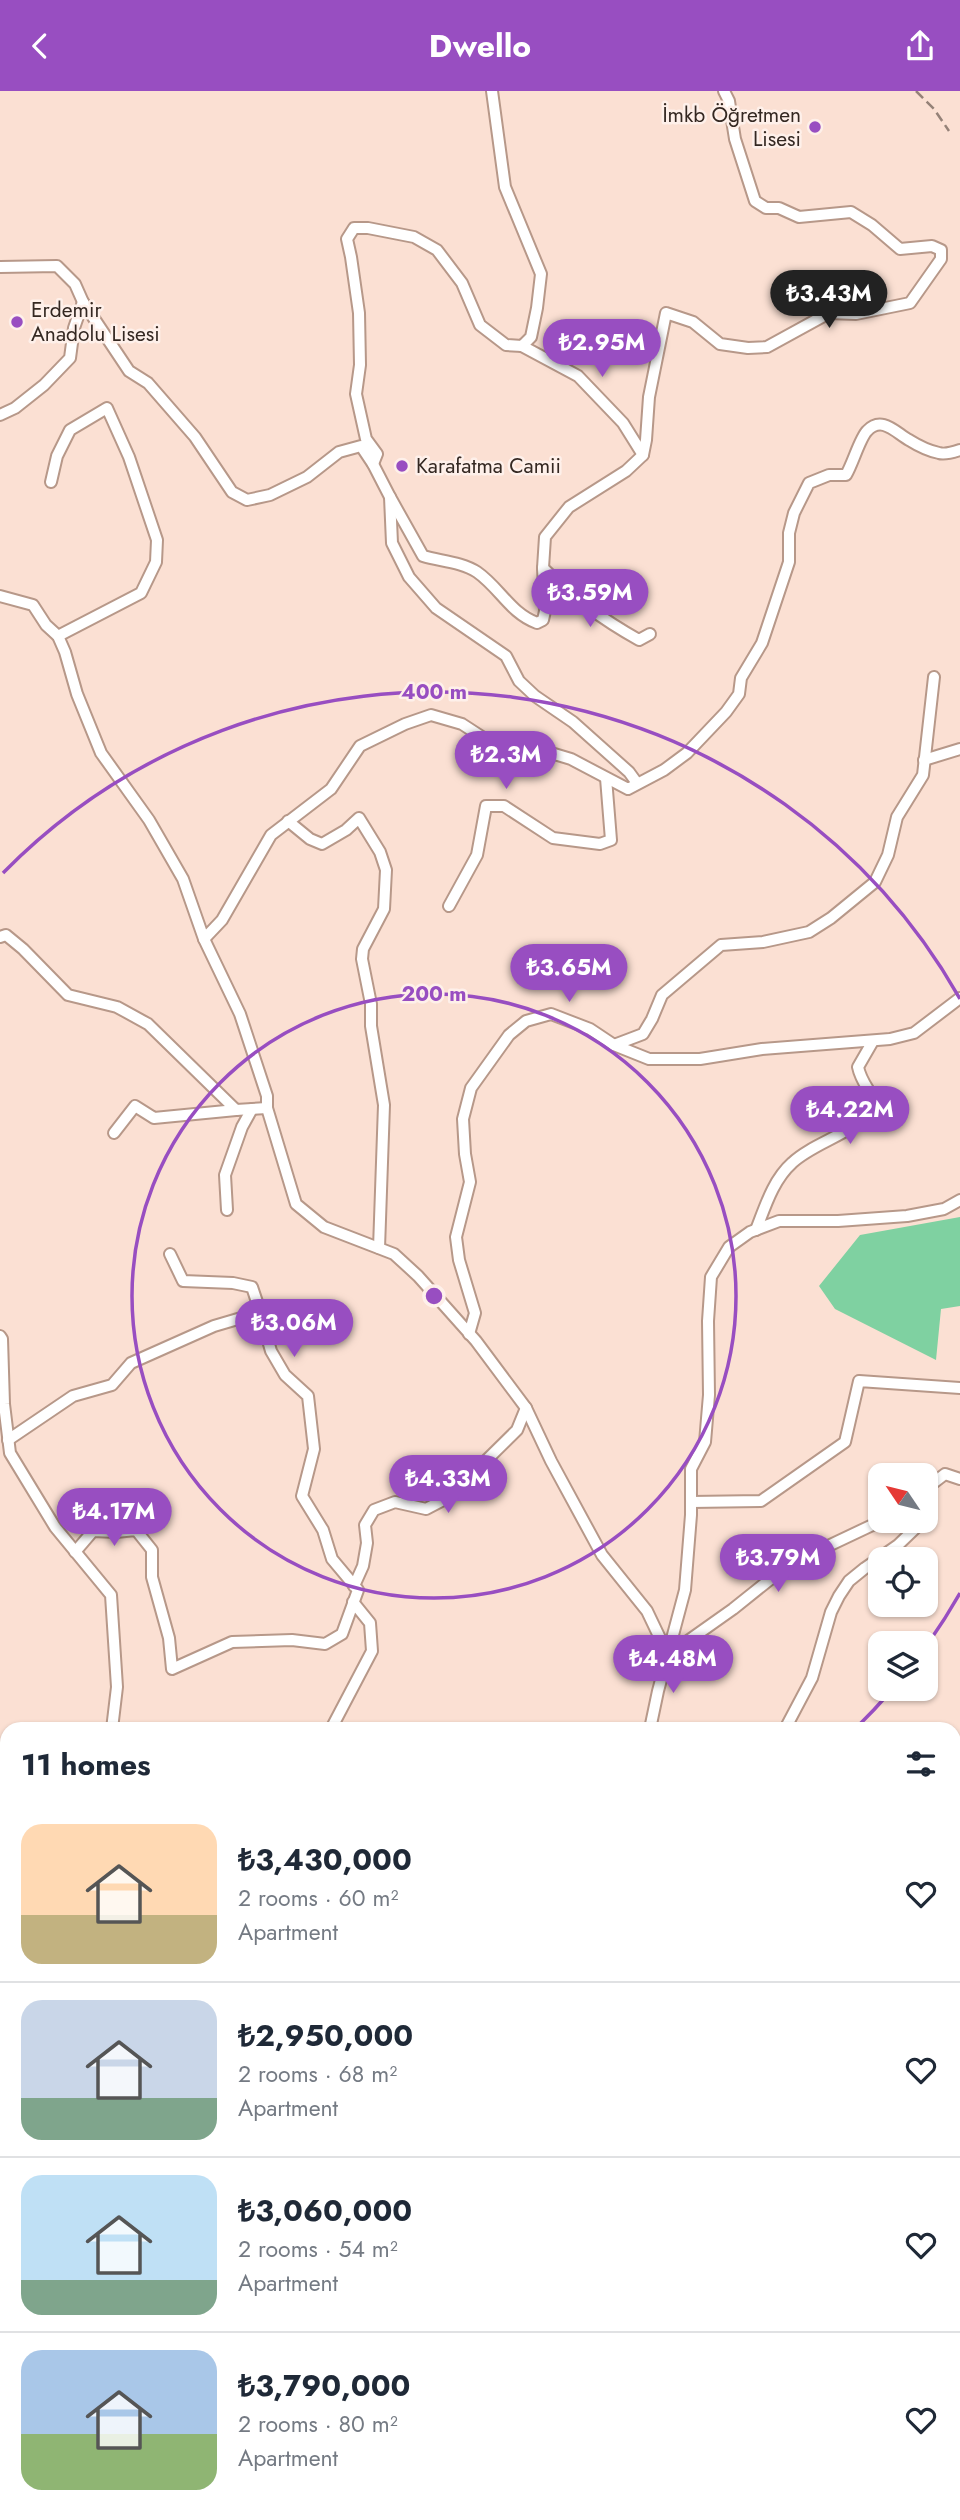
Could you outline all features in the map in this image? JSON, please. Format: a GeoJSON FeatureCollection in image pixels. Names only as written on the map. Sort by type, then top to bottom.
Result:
{"type":"FeatureCollection","features":[{"type":"Feature","properties":{"kind":"street"},"geometry":{"type":"LineString","coordinates":[[492,91],[505,187],[541,274],[531,337],[522,347]]}},
{"type":"Feature","properties":{"kind":"street"},"geometry":{"type":"LineString","coordinates":[[0,267],[57,266],[75,284],[83,302],[129,370],[148,383],[195,437],[232,492],[247,500],[270,495],[307,477],[339,452],[361,446],[423,556],[461,565],[476,572],[497,590],[513,610],[537,623],[543,620],[545,611],[545,537],[569,507],[626,471],[643,455],[649,397],[666,313],[693,322],[720,344],[748,348],[767,347],[829,313],[856,314],[910,303],[941,259],[941,250],[932,246],[900,249],[872,225],[850,212],[799,217],[779,208],[766,208],[755,201],[735,139],[729,101],[724,91]]}},
{"type":"Feature","properties":{"kind":"street"},"geometry":{"type":"LineString","coordinates":[[373,464],[377,454],[366,439],[356,394],[360,365],[359,313],[347,239],[354,228],[414,237],[437,250],[462,283],[480,325],[506,345],[522,347],[578,376],[623,423],[643,455]]}},
{"type":"Feature","properties":{"kind":"street"},"geometry":{"type":"LineString","coordinates":[[0,415],[15,408],[44,385],[70,358],[74,328],[83,302]]}},
{"type":"Feature","properties":{"kind":"street"},"geometry":{"type":"LineString","coordinates":[[51,482],[57,456],[70,430],[107,408],[129,457],[157,540],[156,562],[141,593],[58,636]]}},
{"type":"Feature","properties":{"kind":"street"},"geometry":{"type":"LineString","coordinates":[[204,939],[222,920],[271,835],[331,789],[360,746],[405,724],[431,715],[462,724],[505,753],[551,753],[571,759],[628,789],[664,770],[688,753],[739,694],[741,678],[762,643],[789,562],[789,533],[794,513],[808,484],[829,475],[846,475],[855,460],[865,432],[873,426],[884,424],[892,427],[908,440],[940,454],[960,450]]}},
{"type":"Feature","properties":{"kind":"street"},"geometry":{"type":"LineString","coordinates":[[390,497],[392,543],[409,577],[436,608],[506,656],[519,681],[573,722],[638,783]]}},
{"type":"Feature","properties":{"kind":"street"},"geometry":{"type":"LineString","coordinates":[[543,568],[586,608],[615,627],[639,640],[650,635]]}},
{"type":"Feature","properties":{"kind":"street"},"geometry":{"type":"LineString","coordinates":[[0,596],[33,605],[46,625],[58,636],[77,694],[101,753],[149,820],[177,867],[204,939],[240,1014],[267,1096],[267,1108],[296,1204],[324,1227],[394,1254],[418,1276],[469,1334],[526,1408],[551,1461],[602,1555],[647,1611],[668,1655]]}},
{"type":"Feature","properties":{"kind":"street"},"geometry":{"type":"LineString","coordinates":[[614,1045],[643,1034],[662,995],[721,945],[763,942],[809,932],[831,918],[875,882],[888,855],[897,817],[923,775],[934,677]]}},
{"type":"Feature","properties":{"kind":"street"},"geometry":{"type":"LineString","coordinates":[[925,759],[960,749]]}},
{"type":"Feature","properties":{"kind":"street"},"geometry":{"type":"LineString","coordinates":[[449,906],[477,855],[486,806],[504,806],[554,838],[600,844],[611,840],[606,778]]}},
{"type":"Feature","properties":{"kind":"street"},"geometry":{"type":"LineString","coordinates":[[288,821],[310,839],[323,844],[359,818],[380,852],[386,870],[384,909],[363,949],[362,959],[384,1105],[379,1248]]}},
{"type":"Feature","properties":{"kind":"street"},"geometry":{"type":"LineString","coordinates":[[0,937],[6,935],[23,949],[68,995],[117,1007],[148,1024],[236,1111]]}},
{"type":"Feature","properties":{"kind":"street"},"geometry":{"type":"LineString","coordinates":[[469,1334],[474,1313],[459,1260],[456,1237],[470,1182],[463,1119],[471,1088],[509,1035],[526,1021],[551,1014],[590,1029],[614,1045],[649,1059],[700,1059],[762,1049],[890,1039],[914,1033],[960,998]]}},
{"type":"Feature","properties":{"kind":"street"},"geometry":{"type":"LineString","coordinates":[[756,1230],[770,1193],[790,1164],[807,1151],[846,1131],[872,1112],[876,1104],[861,1081],[858,1067],[873,1041]]}},
{"type":"Feature","properties":{"kind":"street"},"geometry":{"type":"LineString","coordinates":[[114,1133],[135,1106],[154,1118],[267,1108]]}},
{"type":"Feature","properties":{"kind":"street"},"geometry":{"type":"LineString","coordinates":[[227,1210],[225,1175],[242,1127],[252,1109]]}},
{"type":"Feature","properties":{"kind":"street"},"geometry":{"type":"LineString","coordinates":[[652,1722],[685,1590],[691,1469],[705,1442],[709,1395],[708,1321],[711,1277],[729,1247],[756,1230],[779,1221],[838,1221],[907,1216],[944,1209],[960,1200]]}},
{"type":"Feature","properties":{"kind":"street"},"geometry":{"type":"LineString","coordinates":[[75,1552],[93,1531],[136,1530],[152,1550],[152,1577],[169,1638],[172,1669],[232,1642],[292,1640],[325,1644],[342,1634],[358,1590],[332,1559],[323,1530],[302,1496],[314,1449],[307,1396],[285,1375],[271,1351],[252,1287],[233,1283],[183,1281],[170,1254]]}},
{"type":"Feature","properties":{"kind":"street"},"geometry":{"type":"LineString","coordinates":[[8,1440],[73,1396],[112,1385],[131,1363],[214,1326],[248,1316],[257,1302]]}},
{"type":"Feature","properties":{"kind":"street"},"geometry":{"type":"LineString","coordinates":[[0,1336],[10,1453],[55,1527],[111,1595],[117,1687],[114,1722]]}},
{"type":"Feature","properties":{"kind":"street"},"geometry":{"type":"LineString","coordinates":[[691,1503],[761,1501],[845,1441],[859,1381],[960,1388]]}},
{"type":"Feature","properties":{"kind":"street"},"geometry":{"type":"LineString","coordinates":[[354,1586],[365,1555],[365,1525],[374,1510],[395,1502],[426,1509],[449,1497],[517,1430],[526,1408]]}},
{"type":"Feature","properties":{"kind":"street"},"geometry":{"type":"LineString","coordinates":[[938,1479],[945,1474],[960,1479]]}},
{"type":"Feature","properties":{"kind":"street"},"geometry":{"type":"LineString","coordinates":[[668,1655],[733,1609],[788,1565],[868,1527]]}},
{"type":"Feature","properties":{"kind":"street"},"geometry":{"type":"LineString","coordinates":[[789,1722],[812,1678],[831,1612],[839,1595],[849,1581],[865,1567],[898,1545],[910,1533]]}},
{"type":"Feature","properties":{"kind":"street"},"geometry":{"type":"LineString","coordinates":[[335,1722],[372,1651],[370,1623],[353,1602]]}},
{"type":"Feature","properties":{"kind":"green space"},"geometry":{"type":"Polygon","coordinates":[[[960,1217],[960,1306],[941,1309],[936,1360],[835,1309],[819,1286],[860,1235],[960,1217]]]}},
{"type":"Feature","properties":{"kind":"railway"},"geometry":{"type":"LineString","coordinates":[[916,91],[934,109],[949,131]]}},
{"type":"Feature","properties":{"kind":"place","name":"İmkb Öğretmen Lisesi"},"geometry":{"type":"Point","coordinates":[815,127]}},
{"type":"Feature","properties":{"kind":"place","name":"Erdemir Anadolu Lisesi"},"geometry":{"type":"Point","coordinates":[17,322]}},
{"type":"Feature","properties":{"kind":"place","name":"Karafatma Camii"},"geometry":{"type":"Point","coordinates":[402,466]}}]}
